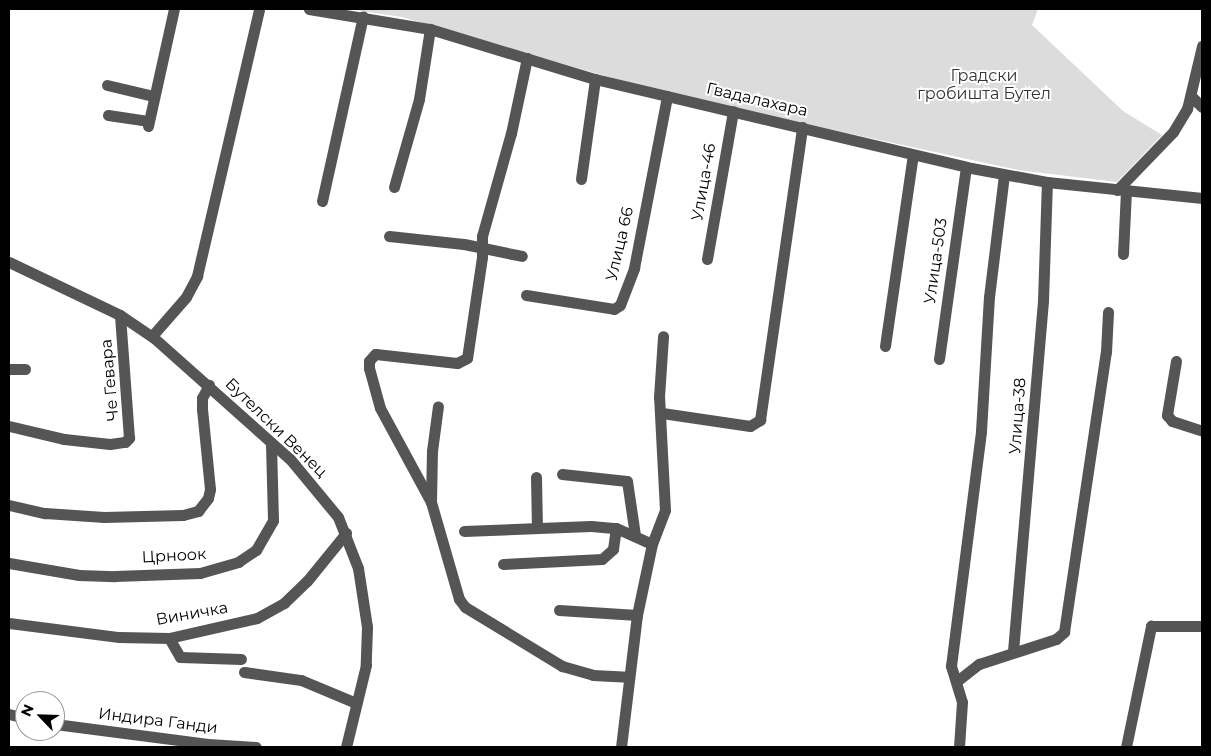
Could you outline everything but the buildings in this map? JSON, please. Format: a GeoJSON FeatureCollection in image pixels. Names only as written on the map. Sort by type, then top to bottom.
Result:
{"type":"FeatureCollection","features":[{"type":"Feature","properties":{"kind":"street"},"geometry":{"type":"LineString","coordinates":[[108,115],[148,123],[174,9]]}},
{"type":"Feature","properties":{"kind":"street"},"geometry":{"type":"LineString","coordinates":[[152,336],[186,297],[197,276],[259,9]]}},
{"type":"Feature","properties":{"kind":"street","name":"Гвадалахара"},"geometry":{"type":"LineString","coordinates":[[309,9],[363,16],[430,29],[594,79],[966,167],[1047,182],[1202,198]]}},
{"type":"Feature","properties":{"kind":"street"},"geometry":{"type":"LineString","coordinates":[[322,201],[363,16]]}},
{"type":"Feature","properties":{"kind":"street"},"geometry":{"type":"LineString","coordinates":[[394,188],[418,106],[430,29]]}},
{"type":"Feature","properties":{"kind":"street"},"geometry":{"type":"LineString","coordinates":[[1123,254],[1122,190],[1174,132],[1192,97],[1202,46]]}},
{"type":"Feature","properties":{"kind":"street"},"geometry":{"type":"LineString","coordinates":[[528,58],[481,247],[482,257],[470,347],[464,362],[375,354],[370,361],[380,408],[431,502],[460,599],[465,607],[562,666],[594,675],[627,677]]}},
{"type":"Feature","properties":{"kind":"street"},"geometry":{"type":"LineString","coordinates":[[581,179],[594,79]]}},
{"type":"Feature","properties":{"kind":"street"},"geometry":{"type":"LineString","coordinates":[[107,85],[153,96]]}},
{"type":"Feature","properties":{"kind":"street","name":"Улица 66"},"geometry":{"type":"LineString","coordinates":[[526,296],[614,309],[620,305],[634,268],[667,96]]}},
{"type":"Feature","properties":{"kind":"street"},"geometry":{"type":"LineString","coordinates":[[1192,97],[1202,106]]}},
{"type":"Feature","properties":{"kind":"street","name":"Улица-46"},"geometry":{"type":"LineString","coordinates":[[707,259],[733,111]]}},
{"type":"Feature","properties":{"kind":"street"},"geometry":{"type":"LineString","coordinates":[[662,413],[750,426],[760,420],[802,127]]}},
{"type":"Feature","properties":{"kind":"street"},"geometry":{"type":"LineString","coordinates":[[885,346],[914,155]]}},
{"type":"Feature","properties":{"kind":"street","name":"Улица-503"},"geometry":{"type":"LineString","coordinates":[[939,359],[966,167]]}},
{"type":"Feature","properties":{"kind":"street"},"geometry":{"type":"LineString","coordinates":[[959,747],[962,702],[951,666],[981,431],[989,297],[1004,175]]}},
{"type":"Feature","properties":{"kind":"street","name":"Улица-38"},"geometry":{"type":"LineString","coordinates":[[1013,652],[1043,301],[1047,182]]}},
{"type":"Feature","properties":{"kind":"street"},"geometry":{"type":"LineString","coordinates":[[389,236],[481,247],[522,256]]}},
{"type":"Feature","properties":{"kind":"street","name":"Бутелски Венец"},"geometry":{"type":"LineString","coordinates":[[9,262],[120,315],[152,336],[209,385],[313,485],[346,533],[358,568],[367,627],[366,665],[346,747]]}},
{"type":"Feature","properties":{"kind":"street"},"geometry":{"type":"LineString","coordinates":[[957,681],[979,664],[1045,643],[1064,632],[1106,352],[1108,312]]}},
{"type":"Feature","properties":{"kind":"street","name":"Че Гевара"},"geometry":{"type":"LineString","coordinates":[[9,426],[64,439],[110,444],[125,442],[131,432],[120,315]]}},
{"type":"Feature","properties":{"kind":"street"},"geometry":{"type":"LineString","coordinates":[[621,747],[627,677],[637,614],[652,544],[663,518],[666,500],[661,464],[662,413],[658,381],[662,336]]}},
{"type":"Feature","properties":{"kind":"street"},"geometry":{"type":"LineString","coordinates":[[1176,361],[1167,415],[1172,421],[1202,431]]}},
{"type":"Feature","properties":{"kind":"street"},"geometry":{"type":"LineString","coordinates":[[9,369],[25,368]]}},
{"type":"Feature","properties":{"kind":"street"},"geometry":{"type":"LineString","coordinates":[[9,505],[45,512],[104,517],[183,515],[198,511],[210,489],[202,409],[202,398],[209,385]]}},
{"type":"Feature","properties":{"kind":"street"},"geometry":{"type":"LineString","coordinates":[[431,502],[432,451],[438,406]]}},
{"type":"Feature","properties":{"kind":"street","name":"Црноок"},"geometry":{"type":"LineString","coordinates":[[9,563],[79,575],[115,576],[200,573],[238,562],[256,550],[273,520],[271,443]]}},
{"type":"Feature","properties":{"kind":"street"},"geometry":{"type":"LineString","coordinates":[[562,474],[627,480],[635,535]]}},
{"type":"Feature","properties":{"kind":"street"},"geometry":{"type":"LineString","coordinates":[[536,478],[537,528]]}},
{"type":"Feature","properties":{"kind":"street"},"geometry":{"type":"LineString","coordinates":[[464,531],[537,528],[616,528],[652,544]]}},
{"type":"Feature","properties":{"kind":"street"},"geometry":{"type":"LineString","coordinates":[[503,564],[602,559],[613,549],[616,528]]}},
{"type":"Feature","properties":{"kind":"street","name":"Виничка"},"geometry":{"type":"LineString","coordinates":[[9,623],[118,637],[169,638],[257,618],[284,603],[307,581],[346,533]]}},
{"type":"Feature","properties":{"kind":"street"},"geometry":{"type":"LineString","coordinates":[[559,610],[637,614]]}},
{"type":"Feature","properties":{"kind":"street"},"geometry":{"type":"LineString","coordinates":[[1126,747],[1151,626],[1202,626]]}},
{"type":"Feature","properties":{"kind":"street"},"geometry":{"type":"LineString","coordinates":[[169,638],[180,657],[240,659]]}},
{"type":"Feature","properties":{"kind":"street"},"geometry":{"type":"LineString","coordinates":[[244,672],[301,680],[356,703]]}},
{"type":"Feature","properties":{"kind":"street","name":"Индира Ганди"},"geometry":{"type":"LineString","coordinates":[[65,725],[208,744],[256,747]]}},
{"type":"Feature","properties":{"kind":"green space","name":"Градски гробишта Бутел"},"geometry":{"type":"Polygon","coordinates":[[[348,9],[1038,9],[1032,25],[1123,111],[1162,135],[1117,182],[1018,170],[667,94],[402,17],[348,9]]]}}]}
